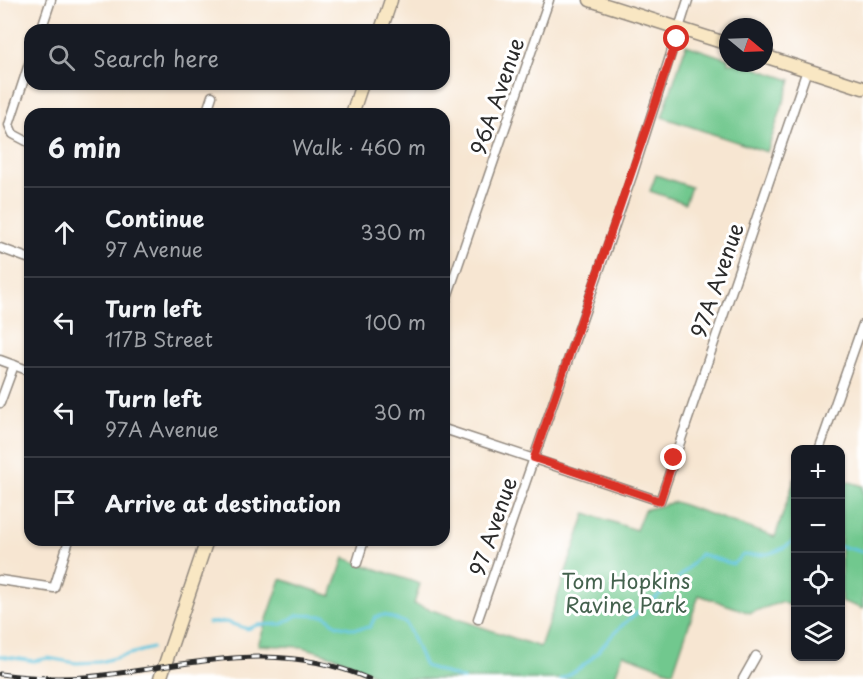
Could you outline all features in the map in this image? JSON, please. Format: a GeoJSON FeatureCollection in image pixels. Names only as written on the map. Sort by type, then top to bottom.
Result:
{"type":"FeatureCollection","features":[{"type":"Feature","properties":{"kind":"street"},"geometry":{"type":"LineString","coordinates":[[43,24],[51,0]]}},
{"type":"Feature","properties":{"kind":"street"},"geometry":{"type":"LineString","coordinates":[[383,24],[391,0]]}},
{"type":"Feature","properties":{"kind":"street","name":"96A Avenue"},"geometry":{"type":"LineString","coordinates":[[450,289],[549,0]]}},
{"type":"Feature","properties":{"kind":"street"},"geometry":{"type":"LineString","coordinates":[[590,0],[719,41]]}},
{"type":"Feature","properties":{"kind":"street","name":"97 Avenue"},"geometry":{"type":"LineString","coordinates":[[478,620],[636,165],[688,0]]}},
{"type":"Feature","properties":{"kind":"street"},"geometry":{"type":"LineString","coordinates":[[773,59],[863,88]]}},
{"type":"Feature","properties":{"kind":"street","name":"97A Avenue"},"geometry":{"type":"LineString","coordinates":[[534,458],[660,501],[807,70]]}},
{"type":"Feature","properties":{"kind":"street"},"geometry":{"type":"LineString","coordinates":[[24,77],[11,113],[10,131],[24,139]]}},
{"type":"Feature","properties":{"kind":"street"},"geometry":{"type":"LineString","coordinates":[[354,108],[360,90]]}},
{"type":"Feature","properties":{"kind":"street"},"geometry":{"type":"LineString","coordinates":[[208,108],[212,96]]}},
{"type":"Feature","properties":{"kind":"street"},"geometry":{"type":"LineString","coordinates":[[0,248],[24,257]]}},
{"type":"Feature","properties":{"kind":"street"},"geometry":{"type":"LineString","coordinates":[[821,445],[863,324]]}},
{"type":"Feature","properties":{"kind":"street"},"geometry":{"type":"LineString","coordinates":[[0,360],[24,368]]}},
{"type":"Feature","properties":{"kind":"street"},"geometry":{"type":"LineString","coordinates":[[0,403],[14,365]]}},
{"type":"Feature","properties":{"kind":"street"},"geometry":{"type":"LineString","coordinates":[[450,431],[534,458]]}},
{"type":"Feature","properties":{"kind":"street"},"geometry":{"type":"LineString","coordinates":[[0,580],[54,588],[67,546]]}},
{"type":"Feature","properties":{"kind":"street"},"geometry":{"type":"LineString","coordinates":[[160,679],[205,546]]}},
{"type":"Feature","properties":{"kind":"street"},"geometry":{"type":"LineString","coordinates":[[357,562],[362,546]]}},
{"type":"Feature","properties":{"kind":"street"},"geometry":{"type":"LineString","coordinates":[[743,679],[756,657]]}},
{"type":"Feature","properties":{"kind":"green space"},"geometry":{"type":"Polygon","coordinates":[[[686,45],[719,56],[719,72],[767,72],[791,80],[767,152],[662,117],[686,45]]]}},
{"type":"Feature","properties":{"kind":"green space"},"geometry":{"type":"Polygon","coordinates":[[[656,175],[691,187],[685,203],[650,191],[656,175]]]}},
{"type":"Feature","properties":{"kind":"green space"},"geometry":{"type":"Polygon","coordinates":[[[845,481],[863,486],[863,609],[845,602],[845,481]]]}},
{"type":"Feature","properties":{"kind":"green space","name":"Tom Hopkins Ravine Park"},"geometry":{"type":"Polygon","coordinates":[[[791,490],[791,606],[781,602],[750,613],[699,595],[673,672],[623,654],[614,679],[383,679],[339,658],[303,647],[258,645],[281,579],[331,596],[344,558],[420,584],[414,604],[540,647],[586,513],[636,530],[644,510],[675,502],[775,537],[791,490]]]}},
{"type":"Feature","properties":{"kind":"waterway"},"geometry":{"type":"LineString","coordinates":[[561,679],[590,660],[617,630],[674,582],[700,554],[733,564],[743,555],[771,553],[791,542]]}},
{"type":"Feature","properties":{"kind":"waterway"},"geometry":{"type":"LineString","coordinates":[[845,547],[863,552]]}},
{"type":"Feature","properties":{"kind":"waterway"},"geometry":{"type":"LineString","coordinates":[[208,623],[226,622],[248,629],[257,625],[283,624],[297,615],[325,616],[337,625],[354,629],[370,627],[375,617],[384,615],[406,623],[425,666],[463,679]]}},
{"type":"Feature","properties":{"kind":"waterway"},"geometry":{"type":"LineString","coordinates":[[0,656],[34,661],[48,658],[76,663],[100,662],[152,648]]}},
{"type":"Feature","properties":{"kind":"railway"},"geometry":{"type":"LineString","coordinates":[[0,674],[43,678],[86,677],[228,658],[263,657],[298,659],[333,666],[369,679]]}},
{"type":"Feature","properties":{"kind":"route"},"geometry":{"type":"LineString","coordinates":[[674,458],[660,501],[534,458],[677,39]]}}]}
